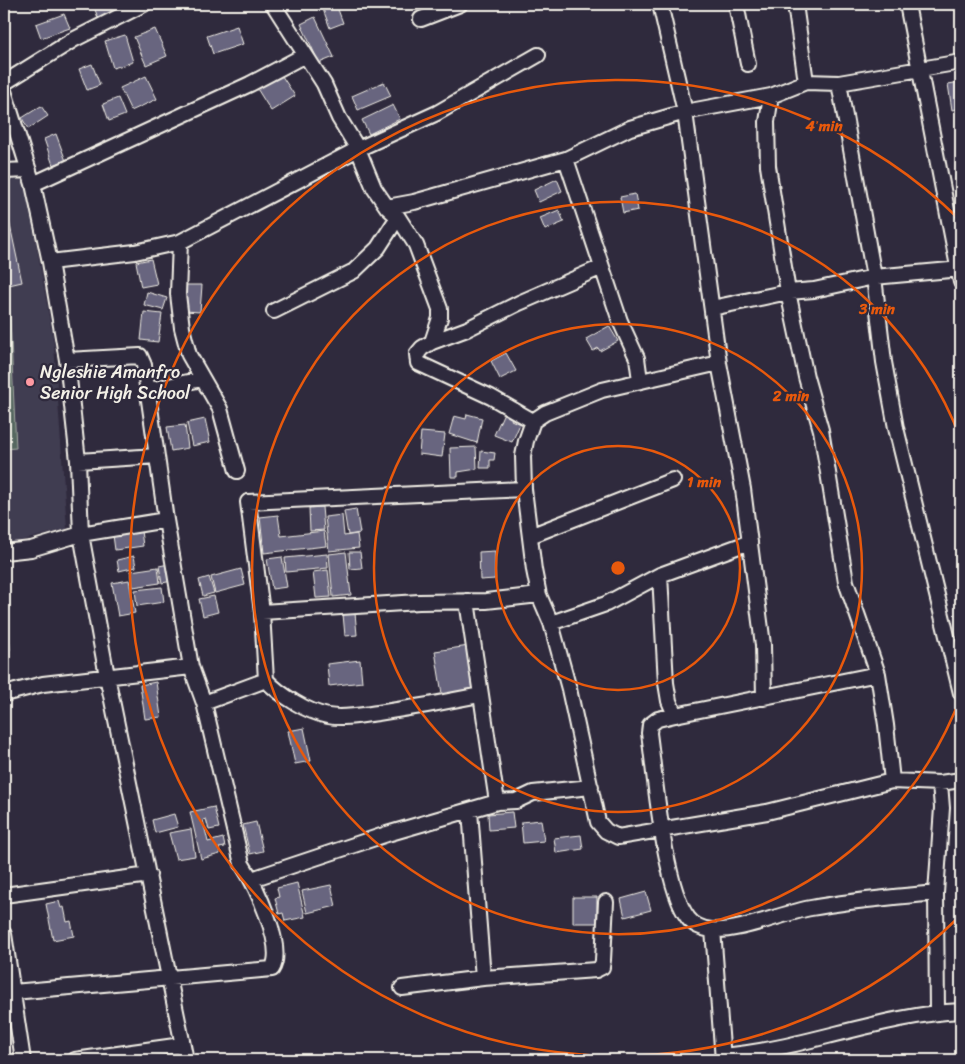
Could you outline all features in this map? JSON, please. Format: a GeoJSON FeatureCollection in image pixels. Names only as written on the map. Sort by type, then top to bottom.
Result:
{"type":"FeatureCollection","features":[{"type":"Feature","properties":{"kind":"street"},"geometry":{"type":"LineString","coordinates":[[4,83],[73,40],[144,4]]}},
{"type":"Feature","properties":{"kind":"street"},"geometry":{"type":"LineString","coordinates":[[273,4],[324,84],[339,118],[358,149],[374,188],[387,207],[398,217],[416,245],[440,309],[440,318],[432,342]]}},
{"type":"Feature","properties":{"kind":"street"},"geometry":{"type":"LineString","coordinates":[[420,20],[460,4]]}},
{"type":"Feature","properties":{"kind":"street"},"geometry":{"type":"LineString","coordinates":[[660,4],[685,112],[719,363],[730,411],[750,542],[763,645],[764,698]]}},
{"type":"Feature","properties":{"kind":"street"},"geometry":{"type":"LineString","coordinates":[[736,4],[748,64]]}},
{"type":"Feature","properties":{"kind":"street"},"geometry":{"type":"LineString","coordinates":[[796,4],[806,82]]}},
{"type":"Feature","properties":{"kind":"street"},"geometry":{"type":"LineString","coordinates":[[712,308],[788,292],[814,290],[874,276],[960,273],[907,4]]}},
{"type":"Feature","properties":{"kind":"street"},"geometry":{"type":"LineString","coordinates":[[33,184],[250,84],[305,55]]}},
{"type":"Feature","properties":{"kind":"street"},"geometry":{"type":"LineString","coordinates":[[50,262],[135,252],[180,242],[358,149],[436,113],[538,55]]}},
{"type":"Feature","properties":{"kind":"street"},"geometry":{"type":"LineString","coordinates":[[387,207],[414,202],[566,158],[630,128],[685,112],[770,96],[806,82],[839,83],[961,62]]}},
{"type":"Feature","properties":{"kind":"street"},"geometry":{"type":"LineString","coordinates":[[839,83],[874,276],[884,362],[896,428],[961,693]]}},
{"type":"Feature","properties":{"kind":"street"},"geometry":{"type":"LineString","coordinates":[[4,91],[33,184],[50,262],[67,360],[78,461],[81,534],[186,1060]]}},
{"type":"Feature","properties":{"kind":"street"},"geometry":{"type":"LineString","coordinates":[[770,96],[767,122],[768,166],[788,292],[806,377],[821,430],[846,582],[878,674],[892,781]]}},
{"type":"Feature","properties":{"kind":"street"},"geometry":{"type":"LineString","coordinates":[[566,158],[620,321],[637,358],[640,380]]}},
{"type":"Feature","properties":{"kind":"street"},"geometry":{"type":"LineString","coordinates":[[4,171],[29,170]]}},
{"type":"Feature","properties":{"kind":"street"},"geometry":{"type":"LineString","coordinates":[[274,311],[354,271],[378,248],[398,217]]}},
{"type":"Feature","properties":{"kind":"street"},"geometry":{"type":"LineString","coordinates":[[180,242],[178,294],[182,328],[189,355],[220,409],[237,471]]}},
{"type":"Feature","properties":{"kind":"street"},"geometry":{"type":"LineString","coordinates":[[533,421],[491,396],[418,363],[417,354],[422,348],[432,342],[467,329],[519,303],[602,267]]}},
{"type":"Feature","properties":{"kind":"street"},"geometry":{"type":"LineString","coordinates":[[13,992],[272,969],[276,962],[276,950],[265,910],[252,879],[242,864],[204,703],[191,667],[166,520],[144,365],[140,356],[67,360]]}},
{"type":"Feature","properties":{"kind":"street"},"geometry":{"type":"LineString","coordinates":[[719,363],[602,390],[545,413],[533,421],[523,456],[524,489],[539,595],[551,623],[569,689],[598,822],[606,831],[618,837],[766,812],[892,781],[940,783],[961,780]]}},
{"type":"Feature","properties":{"kind":"street"},"geometry":{"type":"LineString","coordinates":[[149,390],[202,379]]}},
{"type":"Feature","properties":{"kind":"street"},"geometry":{"type":"LineString","coordinates":[[78,461],[157,456]]}},
{"type":"Feature","properties":{"kind":"street"},"geometry":{"type":"LineString","coordinates":[[530,536],[673,480]]}},
{"type":"Feature","properties":{"kind":"street"},"geometry":{"type":"LineString","coordinates":[[480,695],[369,714],[327,716],[290,700],[276,691],[266,680],[262,612],[248,502],[524,489]]}},
{"type":"Feature","properties":{"kind":"street"},"geometry":{"type":"LineString","coordinates":[[4,552],[31,549],[81,534],[166,520]]}},
{"type":"Feature","properties":{"kind":"street"},"geometry":{"type":"LineString","coordinates":[[551,623],[606,604],[660,575],[750,542]]}},
{"type":"Feature","properties":{"kind":"street"},"geometry":{"type":"LineString","coordinates":[[660,575],[666,683],[669,701],[675,715]]}},
{"type":"Feature","properties":{"kind":"street"},"geometry":{"type":"LineString","coordinates":[[262,612],[317,607],[502,600],[539,595]]}},
{"type":"Feature","properties":{"kind":"street"},"geometry":{"type":"LineString","coordinates":[[467,601],[497,802]]}},
{"type":"Feature","properties":{"kind":"street"},"geometry":{"type":"LineString","coordinates":[[4,694],[43,684],[191,667]]}},
{"type":"Feature","properties":{"kind":"street"},"geometry":{"type":"LineString","coordinates":[[878,674],[675,715],[658,719],[650,725],[649,733],[671,874],[680,904],[689,920],[702,929],[713,930],[745,925],[811,908],[936,893]]}},
{"type":"Feature","properties":{"kind":"street"},"geometry":{"type":"LineString","coordinates":[[204,703],[266,680]]}},
{"type":"Feature","properties":{"kind":"street"},"geometry":{"type":"LineString","coordinates":[[937,1012],[936,893],[942,808],[940,783]]}},
{"type":"Feature","properties":{"kind":"street"},"geometry":{"type":"LineString","coordinates":[[252,879],[387,834],[497,802],[516,800],[533,793],[591,787]]}},
{"type":"Feature","properties":{"kind":"street"},"geometry":{"type":"LineString","coordinates":[[470,811],[483,978]]}},
{"type":"Feature","properties":{"kind":"street"},"geometry":{"type":"LineString","coordinates":[[4,895],[149,875]]}},
{"type":"Feature","properties":{"kind":"street"},"geometry":{"type":"LineString","coordinates":[[402,988],[483,978],[596,970],[602,967],[606,902]]}},
{"type":"Feature","properties":{"kind":"street"},"geometry":{"type":"LineString","coordinates":[[713,930],[723,1058],[768,1050],[916,1015],[961,1011]]}},
{"type":"Feature","properties":{"kind":"street"},"geometry":{"type":"LineString","coordinates":[[4,934],[6,962],[13,992],[22,1060]]}},
{"type":"Feature","properties":{"kind":"street"},"geometry":{"type":"LineString","coordinates":[[75,1060],[182,1045]]}},
{"type":"Feature","properties":{"kind":"shaded area","name":"Ngleshie Amanfro Senior High School"},"geometry":{"type":"Polygon","coordinates":[[[24,173],[54,344],[67,529],[4,545],[4,175],[24,173]]]}},
{"type":"Feature","properties":{"kind":"green space"},"geometry":{"type":"Polygon","coordinates":[[[4,297],[9,297],[16,448],[4,449],[4,297]]]}},
{"type":"Feature","properties":{"kind":"building"},"geometry":{"type":"Polygon","coordinates":[[[93,4],[109,4],[112,13],[98,18],[93,4]]]}},
{"type":"Feature","properties":{"kind":"building"},"geometry":{"type":"Polygon","coordinates":[[[321,4],[336,4],[343,23],[330,28],[321,4]]]}},
{"type":"Feature","properties":{"kind":"building"},"geometry":{"type":"Polygon","coordinates":[[[64,14],[70,28],[41,38],[36,24],[64,14]]]}},
{"type":"Feature","properties":{"kind":"building"},"geometry":{"type":"Polygon","coordinates":[[[315,17],[334,57],[319,63],[301,24],[315,17]]]}},
{"type":"Feature","properties":{"kind":"building"},"geometry":{"type":"Polygon","coordinates":[[[237,26],[243,44],[213,54],[207,36],[237,26]]]}},
{"type":"Feature","properties":{"kind":"building"},"geometry":{"type":"Polygon","coordinates":[[[155,29],[167,56],[146,65],[134,37],[155,29]]]}},
{"type":"Feature","properties":{"kind":"building"},"geometry":{"type":"Polygon","coordinates":[[[125,35],[133,62],[113,68],[105,41],[125,35]]]}},
{"type":"Feature","properties":{"kind":"building"},"geometry":{"type":"Polygon","coordinates":[[[92,64],[100,85],[87,90],[79,69],[92,64]]]}},
{"type":"Feature","properties":{"kind":"building"},"geometry":{"type":"Polygon","coordinates":[[[280,73],[295,96],[271,111],[256,87],[280,73]]]}},
{"type":"Feature","properties":{"kind":"building"},"geometry":{"type":"Polygon","coordinates":[[[146,76],[157,99],[131,111],[120,88],[146,76]]]}},
{"type":"Feature","properties":{"kind":"building"},"geometry":{"type":"Polygon","coordinates":[[[384,82],[391,96],[358,110],[352,96],[384,82]]]}},
{"type":"Feature","properties":{"kind":"building"},"geometry":{"type":"Polygon","coordinates":[[[961,82],[961,108],[952,110],[948,84],[961,82]]]}},
{"type":"Feature","properties":{"kind":"building"},"geometry":{"type":"Polygon","coordinates":[[[118,98],[125,115],[109,121],[103,104],[118,98]]]}},
{"type":"Feature","properties":{"kind":"building"},"geometry":{"type":"Polygon","coordinates":[[[393,105],[400,119],[369,134],[362,120],[393,105]]]}},
{"type":"Feature","properties":{"kind":"building"},"geometry":{"type":"Polygon","coordinates":[[[41,106],[48,116],[28,129],[22,118],[41,106]]]}},
{"type":"Feature","properties":{"kind":"building"},"geometry":{"type":"Polygon","coordinates":[[[56,134],[66,161],[53,165],[44,139],[56,134]]]}},
{"type":"Feature","properties":{"kind":"building"},"geometry":{"type":"Polygon","coordinates":[[[557,179],[562,191],[539,202],[534,190],[557,179]]]}},
{"type":"Feature","properties":{"kind":"building"},"geometry":{"type":"Polygon","coordinates":[[[635,194],[638,210],[623,213],[620,197],[635,194]]]}},
{"type":"Feature","properties":{"kind":"building"},"geometry":{"type":"Polygon","coordinates":[[[4,197],[22,282],[9,285],[4,263],[4,197]]]}},
{"type":"Feature","properties":{"kind":"building"},"geometry":{"type":"Polygon","coordinates":[[[559,210],[564,222],[545,230],[540,218],[559,210]]]}},
{"type":"Feature","properties":{"kind":"building"},"geometry":{"type":"Polygon","coordinates":[[[151,259],[157,284],[141,287],[136,262],[151,259]]]}},
{"type":"Feature","properties":{"kind":"building"},"geometry":{"type":"Polygon","coordinates":[[[186,285],[202,285],[200,312],[185,311],[186,285]]]}},
{"type":"Feature","properties":{"kind":"building"},"geometry":{"type":"Polygon","coordinates":[[[147,292],[167,298],[163,310],[144,305],[147,292]]]}},
{"type":"Feature","properties":{"kind":"building"},"geometry":{"type":"Polygon","coordinates":[[[144,312],[162,314],[158,342],[141,340],[144,312]]]}},
{"type":"Feature","properties":{"kind":"building"},"geometry":{"type":"Polygon","coordinates":[[[609,326],[618,341],[600,351],[598,348],[593,351],[586,339],[609,326]]]}},
{"type":"Feature","properties":{"kind":"building"},"geometry":{"type":"Polygon","coordinates":[[[506,353],[516,371],[500,379],[491,361],[506,353]]]}},
{"type":"Feature","properties":{"kind":"building"},"geometry":{"type":"Polygon","coordinates":[[[506,408],[515,412],[511,420],[520,424],[512,442],[494,435],[506,408]]]}},
{"type":"Feature","properties":{"kind":"building"},"geometry":{"type":"Polygon","coordinates":[[[467,414],[482,418],[477,443],[449,434],[454,416],[466,419],[467,414]]]}},
{"type":"Feature","properties":{"kind":"building"},"geometry":{"type":"Polygon","coordinates":[[[205,419],[210,442],[192,446],[187,423],[205,419]]]}},
{"type":"Feature","properties":{"kind":"building"},"geometry":{"type":"Polygon","coordinates":[[[185,425],[188,448],[171,451],[167,427],[185,425]]]}},
{"type":"Feature","properties":{"kind":"building"},"geometry":{"type":"Polygon","coordinates":[[[421,432],[445,434],[442,457],[419,454],[421,432]]]}},
{"type":"Feature","properties":{"kind":"building"},"geometry":{"type":"Polygon","coordinates":[[[476,447],[477,469],[458,472],[458,477],[451,477],[450,448],[476,447]]]}},
{"type":"Feature","properties":{"kind":"building"},"geometry":{"type":"Polygon","coordinates":[[[481,451],[495,453],[494,460],[490,460],[490,468],[480,468],[481,451]]]}},
{"type":"Feature","properties":{"kind":"building"},"geometry":{"type":"Polygon","coordinates":[[[322,507],[324,530],[310,531],[309,508],[322,507]]]}},
{"type":"Feature","properties":{"kind":"building"},"geometry":{"type":"Polygon","coordinates":[[[356,509],[360,533],[348,535],[344,511],[356,509]]]}},
{"type":"Feature","properties":{"kind":"building"},"geometry":{"type":"Polygon","coordinates":[[[278,515],[281,536],[324,531],[326,546],[264,553],[260,517],[278,515]]]}},
{"type":"Feature","properties":{"kind":"building"},"geometry":{"type":"Polygon","coordinates":[[[342,515],[344,536],[357,534],[359,548],[329,551],[325,517],[342,515]]]}},
{"type":"Feature","properties":{"kind":"building"},"geometry":{"type":"Polygon","coordinates":[[[141,531],[143,546],[115,550],[113,535],[141,531]]]}},
{"type":"Feature","properties":{"kind":"building"},"geometry":{"type":"Polygon","coordinates":[[[495,551],[495,579],[480,580],[479,552],[495,551]]]}},
{"type":"Feature","properties":{"kind":"building"},"geometry":{"type":"Polygon","coordinates":[[[346,552],[351,595],[333,597],[329,554],[346,552]]]}},
{"type":"Feature","properties":{"kind":"building"},"geometry":{"type":"Polygon","coordinates":[[[349,552],[360,552],[362,568],[350,569],[349,552]]]}},
{"type":"Feature","properties":{"kind":"building"},"geometry":{"type":"Polygon","coordinates":[[[327,554],[328,568],[286,572],[285,558],[327,554]]]}},
{"type":"Feature","properties":{"kind":"building"},"geometry":{"type":"Polygon","coordinates":[[[134,556],[136,567],[119,571],[117,560],[134,556]]]}},
{"type":"Feature","properties":{"kind":"building"},"geometry":{"type":"Polygon","coordinates":[[[282,557],[287,587],[272,589],[267,559],[282,557]]]}},
{"type":"Feature","properties":{"kind":"building"},"geometry":{"type":"Polygon","coordinates":[[[169,564],[172,581],[162,583],[159,566],[169,564]]]}},
{"type":"Feature","properties":{"kind":"building"},"geometry":{"type":"Polygon","coordinates":[[[158,567],[160,583],[133,587],[131,571],[158,567]]]}},
{"type":"Feature","properties":{"kind":"building"},"geometry":{"type":"Polygon","coordinates":[[[241,569],[245,585],[215,593],[211,577],[241,569]]]}},
{"type":"Feature","properties":{"kind":"building"},"geometry":{"type":"Polygon","coordinates":[[[328,570],[331,597],[316,598],[313,572],[328,570]]]}},
{"type":"Feature","properties":{"kind":"building"},"geometry":{"type":"Polygon","coordinates":[[[209,577],[214,593],[203,596],[199,580],[209,577]]]}},
{"type":"Feature","properties":{"kind":"building"},"geometry":{"type":"Polygon","coordinates":[[[129,580],[135,613],[118,616],[112,583],[129,580]]]}},
{"type":"Feature","properties":{"kind":"building"},"geometry":{"type":"Polygon","coordinates":[[[162,587],[164,602],[137,606],[135,590],[162,587]]]}},
{"type":"Feature","properties":{"kind":"building"},"geometry":{"type":"Polygon","coordinates":[[[4,595],[8,595],[8,611],[4,611],[4,595]]]}},
{"type":"Feature","properties":{"kind":"building"},"geometry":{"type":"Polygon","coordinates":[[[214,596],[218,612],[203,616],[199,599],[214,596]]]}},
{"type":"Feature","properties":{"kind":"building"},"geometry":{"type":"Polygon","coordinates":[[[355,613],[357,635],[345,636],[343,614],[355,613]]]}},
{"type":"Feature","properties":{"kind":"building"},"geometry":{"type":"Polygon","coordinates":[[[9,633],[10,650],[4,650],[4,634],[9,633]]]}},
{"type":"Feature","properties":{"kind":"building"},"geometry":{"type":"Polygon","coordinates":[[[469,646],[477,695],[443,700],[435,651],[469,646]]]}},
{"type":"Feature","properties":{"kind":"building"},"geometry":{"type":"Polygon","coordinates":[[[360,660],[362,682],[329,686],[327,664],[360,660]]]}},
{"type":"Feature","properties":{"kind":"building"},"geometry":{"type":"Polygon","coordinates":[[[156,682],[161,717],[145,719],[140,685],[156,682]]]}},
{"type":"Feature","properties":{"kind":"building"},"geometry":{"type":"Polygon","coordinates":[[[304,728],[311,761],[295,764],[288,731],[304,728]]]}},
{"type":"Feature","properties":{"kind":"building"},"geometry":{"type":"Polygon","coordinates":[[[214,807],[219,828],[209,830],[206,819],[203,820],[208,842],[223,838],[225,847],[219,848],[220,854],[201,859],[190,812],[214,807]]]}},
{"type":"Feature","properties":{"kind":"building"},"geometry":{"type":"Polygon","coordinates":[[[512,812],[514,828],[489,830],[488,814],[512,812]]]}},
{"type":"Feature","properties":{"kind":"building"},"geometry":{"type":"Polygon","coordinates":[[[174,814],[178,827],[155,833],[152,820],[174,814]]]}},
{"type":"Feature","properties":{"kind":"building"},"geometry":{"type":"Polygon","coordinates":[[[541,820],[544,841],[523,843],[521,822],[541,820]]]}},
{"type":"Feature","properties":{"kind":"building"},"geometry":{"type":"Polygon","coordinates":[[[256,822],[263,851],[250,854],[243,825],[256,822]]]}},
{"type":"Feature","properties":{"kind":"building"},"geometry":{"type":"Polygon","coordinates":[[[191,829],[195,856],[176,859],[169,833],[191,829]]]}},
{"type":"Feature","properties":{"kind":"building"},"geometry":{"type":"Polygon","coordinates":[[[581,835],[583,849],[556,853],[554,838],[581,835]]]}},
{"type":"Feature","properties":{"kind":"building"},"geometry":{"type":"Polygon","coordinates":[[[297,883],[305,917],[285,921],[283,913],[279,914],[275,898],[279,897],[277,888],[297,883]]]}},
{"type":"Feature","properties":{"kind":"building"},"geometry":{"type":"Polygon","coordinates":[[[331,885],[336,906],[307,913],[302,891],[331,885]]]}},
{"type":"Feature","properties":{"kind":"building"},"geometry":{"type":"Polygon","coordinates":[[[646,892],[651,910],[625,917],[621,899],[646,892]]]}},
{"type":"Feature","properties":{"kind":"building"},"geometry":{"type":"Polygon","coordinates":[[[573,897],[597,897],[597,923],[573,923],[573,897]]]}},
{"type":"Feature","properties":{"kind":"building"},"geometry":{"type":"Polygon","coordinates":[[[59,901],[61,908],[64,907],[67,922],[71,921],[74,936],[53,940],[46,904],[59,901]]]}},
{"type":"Feature","properties":{"kind":"place","name":"Ngleshie Amanfro Senior High School"},"geometry":{"type":"Point","coordinates":[30,382]}}]}
